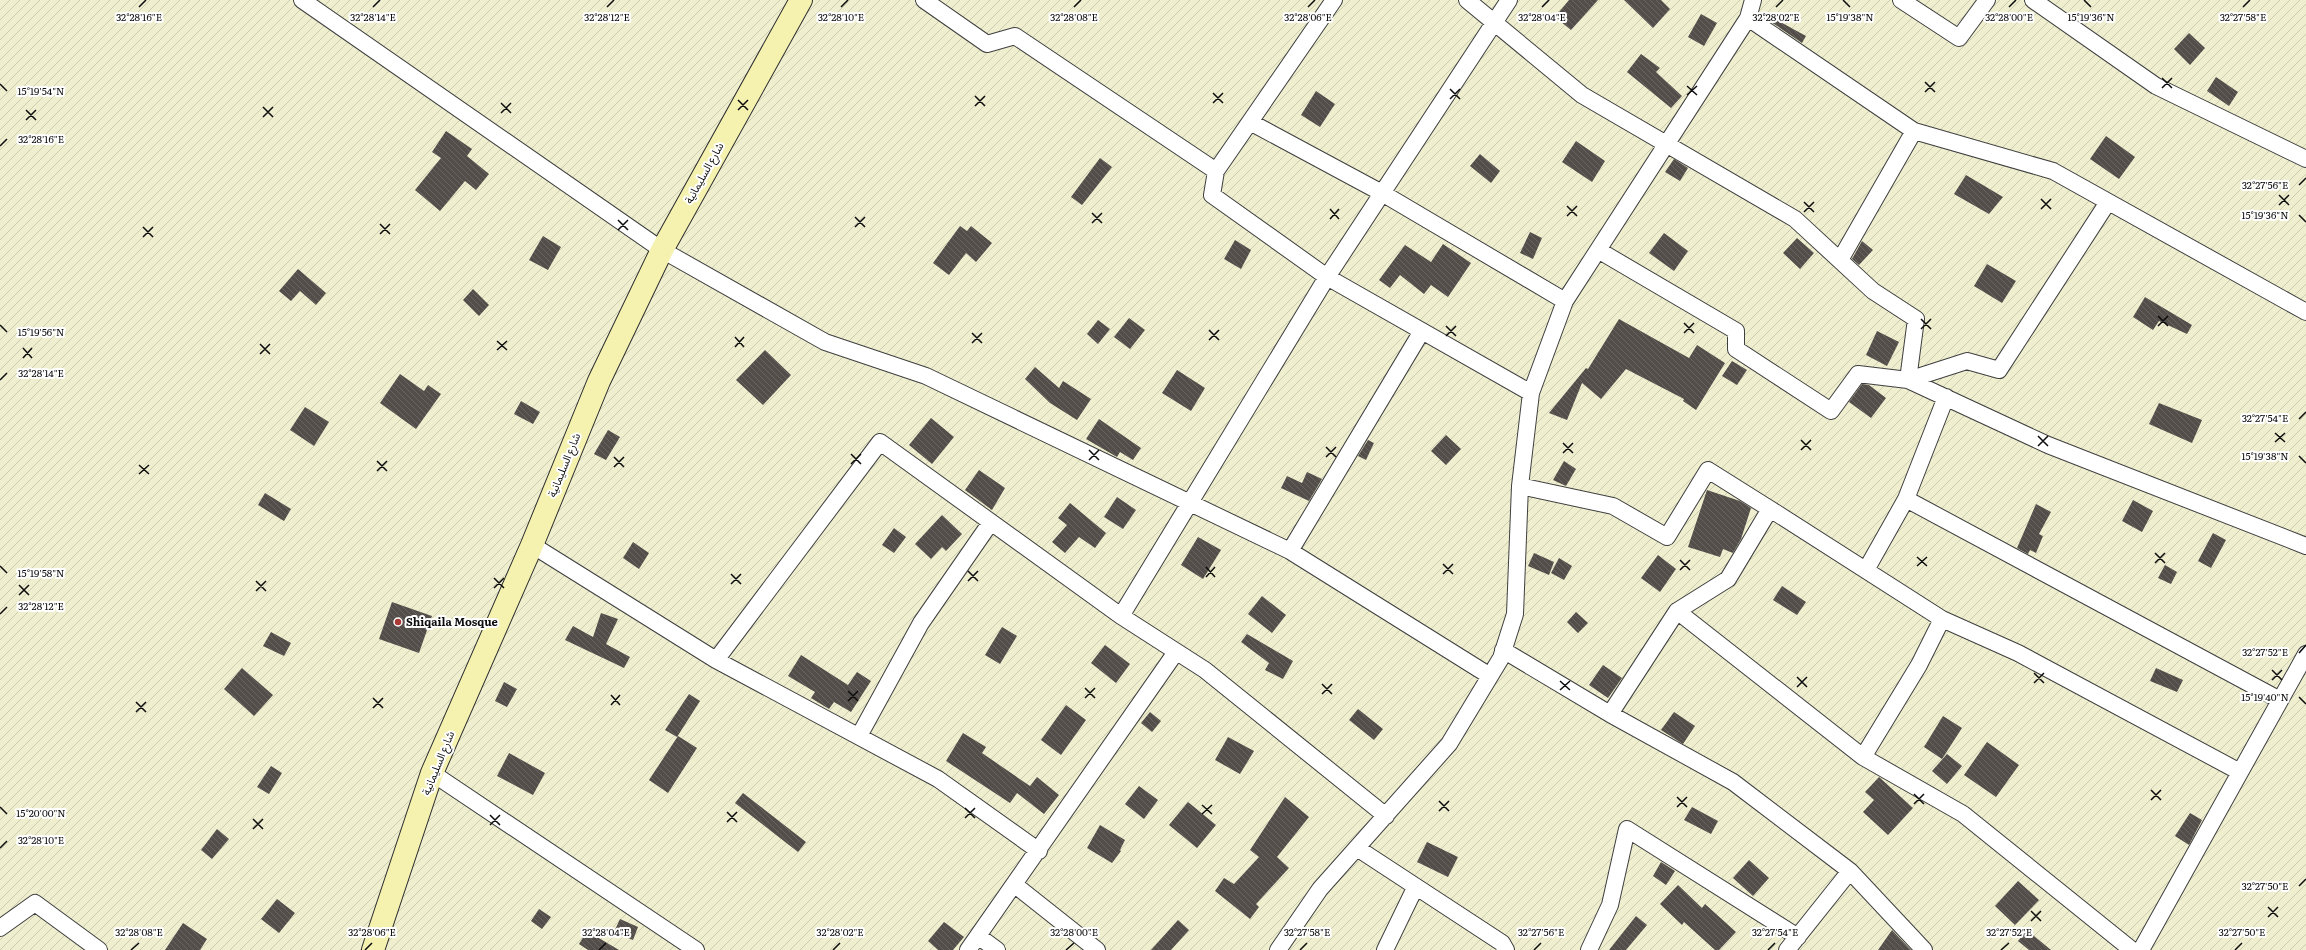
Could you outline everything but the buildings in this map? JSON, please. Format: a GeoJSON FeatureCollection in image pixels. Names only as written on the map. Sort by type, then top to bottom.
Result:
{"type":"FeatureCollection","features":[{"type":"Feature","properties":{"kind":"street"},"geometry":{"type":"LineString","coordinates":[[302,0],[662,250],[824,342],[926,376],[1290,551],[1490,676]]}},
{"type":"Feature","properties":{"kind":"street","name":"شارع السليمانية"},"geometry":{"type":"LineString","coordinates":[[373,950],[432,773],[532,545],[599,381],[662,250],[800,0]]}},
{"type":"Feature","properties":{"kind":"street"},"geometry":{"type":"LineString","coordinates":[[924,0],[987,44],[1015,36],[1216,171]]}},
{"type":"Feature","properties":{"kind":"street"},"geometry":{"type":"LineString","coordinates":[[1334,0],[1216,171],[1212,195],[1327,277],[1531,393]]}},
{"type":"Feature","properties":{"kind":"street"},"geometry":{"type":"LineString","coordinates":[[1467,0],[1582,95],[1795,219],[1873,291],[1916,319],[1908,380]]}},
{"type":"Feature","properties":{"kind":"street"},"geometry":{"type":"LineString","coordinates":[[1121,616],[1327,277],[1509,0]]}},
{"type":"Feature","properties":{"kind":"street"},"geometry":{"type":"LineString","coordinates":[[1278,950],[1320,889],[1449,744],[1490,676],[1503,650],[1515,614],[1520,486],[1531,393],[1565,301],[1748,18],[1753,0]]}},
{"type":"Feature","properties":{"kind":"street"},"geometry":{"type":"LineString","coordinates":[[1901,0],[1959,38],[1987,0]]}},
{"type":"Feature","properties":{"kind":"street"},"geometry":{"type":"LineString","coordinates":[[2033,0],[2156,86],[2306,159]]}},
{"type":"Feature","properties":{"kind":"street"},"geometry":{"type":"LineString","coordinates":[[1748,18],[1914,131],[2053,171],[2306,312]]}},
{"type":"Feature","properties":{"kind":"street"},"geometry":{"type":"LineString","coordinates":[[1250,122],[1382,193],[1565,301]]}},
{"type":"Feature","properties":{"kind":"street"},"geometry":{"type":"LineString","coordinates":[[1840,260],[1914,131]]}},
{"type":"Feature","properties":{"kind":"street"},"geometry":{"type":"LineString","coordinates":[[1908,380],[1968,361],[1999,370],[2108,202]]}},
{"type":"Feature","properties":{"kind":"street"},"geometry":{"type":"LineString","coordinates":[[1598,250],[1736,331],[1736,349],[1831,411],[1858,374],[1908,380],[2048,445],[2306,546]]}},
{"type":"Feature","properties":{"kind":"street"},"geometry":{"type":"LineString","coordinates":[[1290,551],[1422,331]]}},
{"type":"Feature","properties":{"kind":"street"},"geometry":{"type":"LineString","coordinates":[[1866,570],[1906,499],[1946,397]]}},
{"type":"Feature","properties":{"kind":"street"},"geometry":{"type":"LineString","coordinates":[[716,660],[880,442],[1121,616],[1205,670],[1386,816]]}},
{"type":"Feature","properties":{"kind":"street"},"geometry":{"type":"LineString","coordinates":[[1520,486],[1613,506],[1667,537],[1708,470],[1942,619],[2018,653],[2240,772]]}},
{"type":"Feature","properties":{"kind":"street"},"geometry":{"type":"LineString","coordinates":[[1906,499],[2280,700]]}},
{"type":"Feature","properties":{"kind":"street"},"geometry":{"type":"LineString","coordinates":[[1610,714],[1677,611],[1728,579],[1770,509]]}},
{"type":"Feature","properties":{"kind":"street"},"geometry":{"type":"LineString","coordinates":[[859,736],[921,623],[991,522]]}},
{"type":"Feature","properties":{"kind":"street"},"geometry":{"type":"LineString","coordinates":[[532,545],[716,660],[938,779],[1039,851]]}},
{"type":"Feature","properties":{"kind":"street"},"geometry":{"type":"LineString","coordinates":[[1677,611],[1863,756],[1963,814],[2132,950]]}},
{"type":"Feature","properties":{"kind":"street"},"geometry":{"type":"LineString","coordinates":[[1863,756],[1919,665],[1942,619]]}},
{"type":"Feature","properties":{"kind":"street"},"geometry":{"type":"LineString","coordinates":[[1503,650],[1610,714],[1733,782],[1850,871],[1924,950]]}},
{"type":"Feature","properties":{"kind":"street"},"geometry":{"type":"LineString","coordinates":[[968,950],[1039,851],[1176,652]]}},
{"type":"Feature","properties":{"kind":"street"},"geometry":{"type":"LineString","coordinates":[[2141,950],[2306,654]]}},
{"type":"Feature","properties":{"kind":"street"},"geometry":{"type":"LineString","coordinates":[[432,773],[696,950]]}},
{"type":"Feature","properties":{"kind":"street"},"geometry":{"type":"LineString","coordinates":[[1589,950],[1610,905],[1627,829],[1798,937]]}},
{"type":"Feature","properties":{"kind":"street"},"geometry":{"type":"LineString","coordinates":[[1357,848],[1415,888],[1502,944],[1506,950]]}},
{"type":"Feature","properties":{"kind":"street"},"geometry":{"type":"LineString","coordinates":[[1787,950],[1850,871]]}},
{"type":"Feature","properties":{"kind":"street"},"geometry":{"type":"LineString","coordinates":[[1015,885],[1097,950]]}},
{"type":"Feature","properties":{"kind":"street"},"geometry":{"type":"LineString","coordinates":[[1385,950],[1415,888]]}},
{"type":"Feature","properties":{"kind":"street"},"geometry":{"type":"LineString","coordinates":[[0,928],[35,903],[99,950]]}},
{"type":"Feature","properties":{"kind":"street"},"geometry":{"type":"LineString","coordinates":[[978,936],[998,950]]}},
{"type":"Feature","properties":{"kind":"green space"},"geometry":{"type":"Polygon","coordinates":[[[0,0],[2306,0],[2306,950],[0,950],[0,0]]]}},
{"type":"Feature","properties":{"kind":"place","name":"Shiqaila Mosque"},"geometry":{"type":"Point","coordinates":[398,622]}}]}
